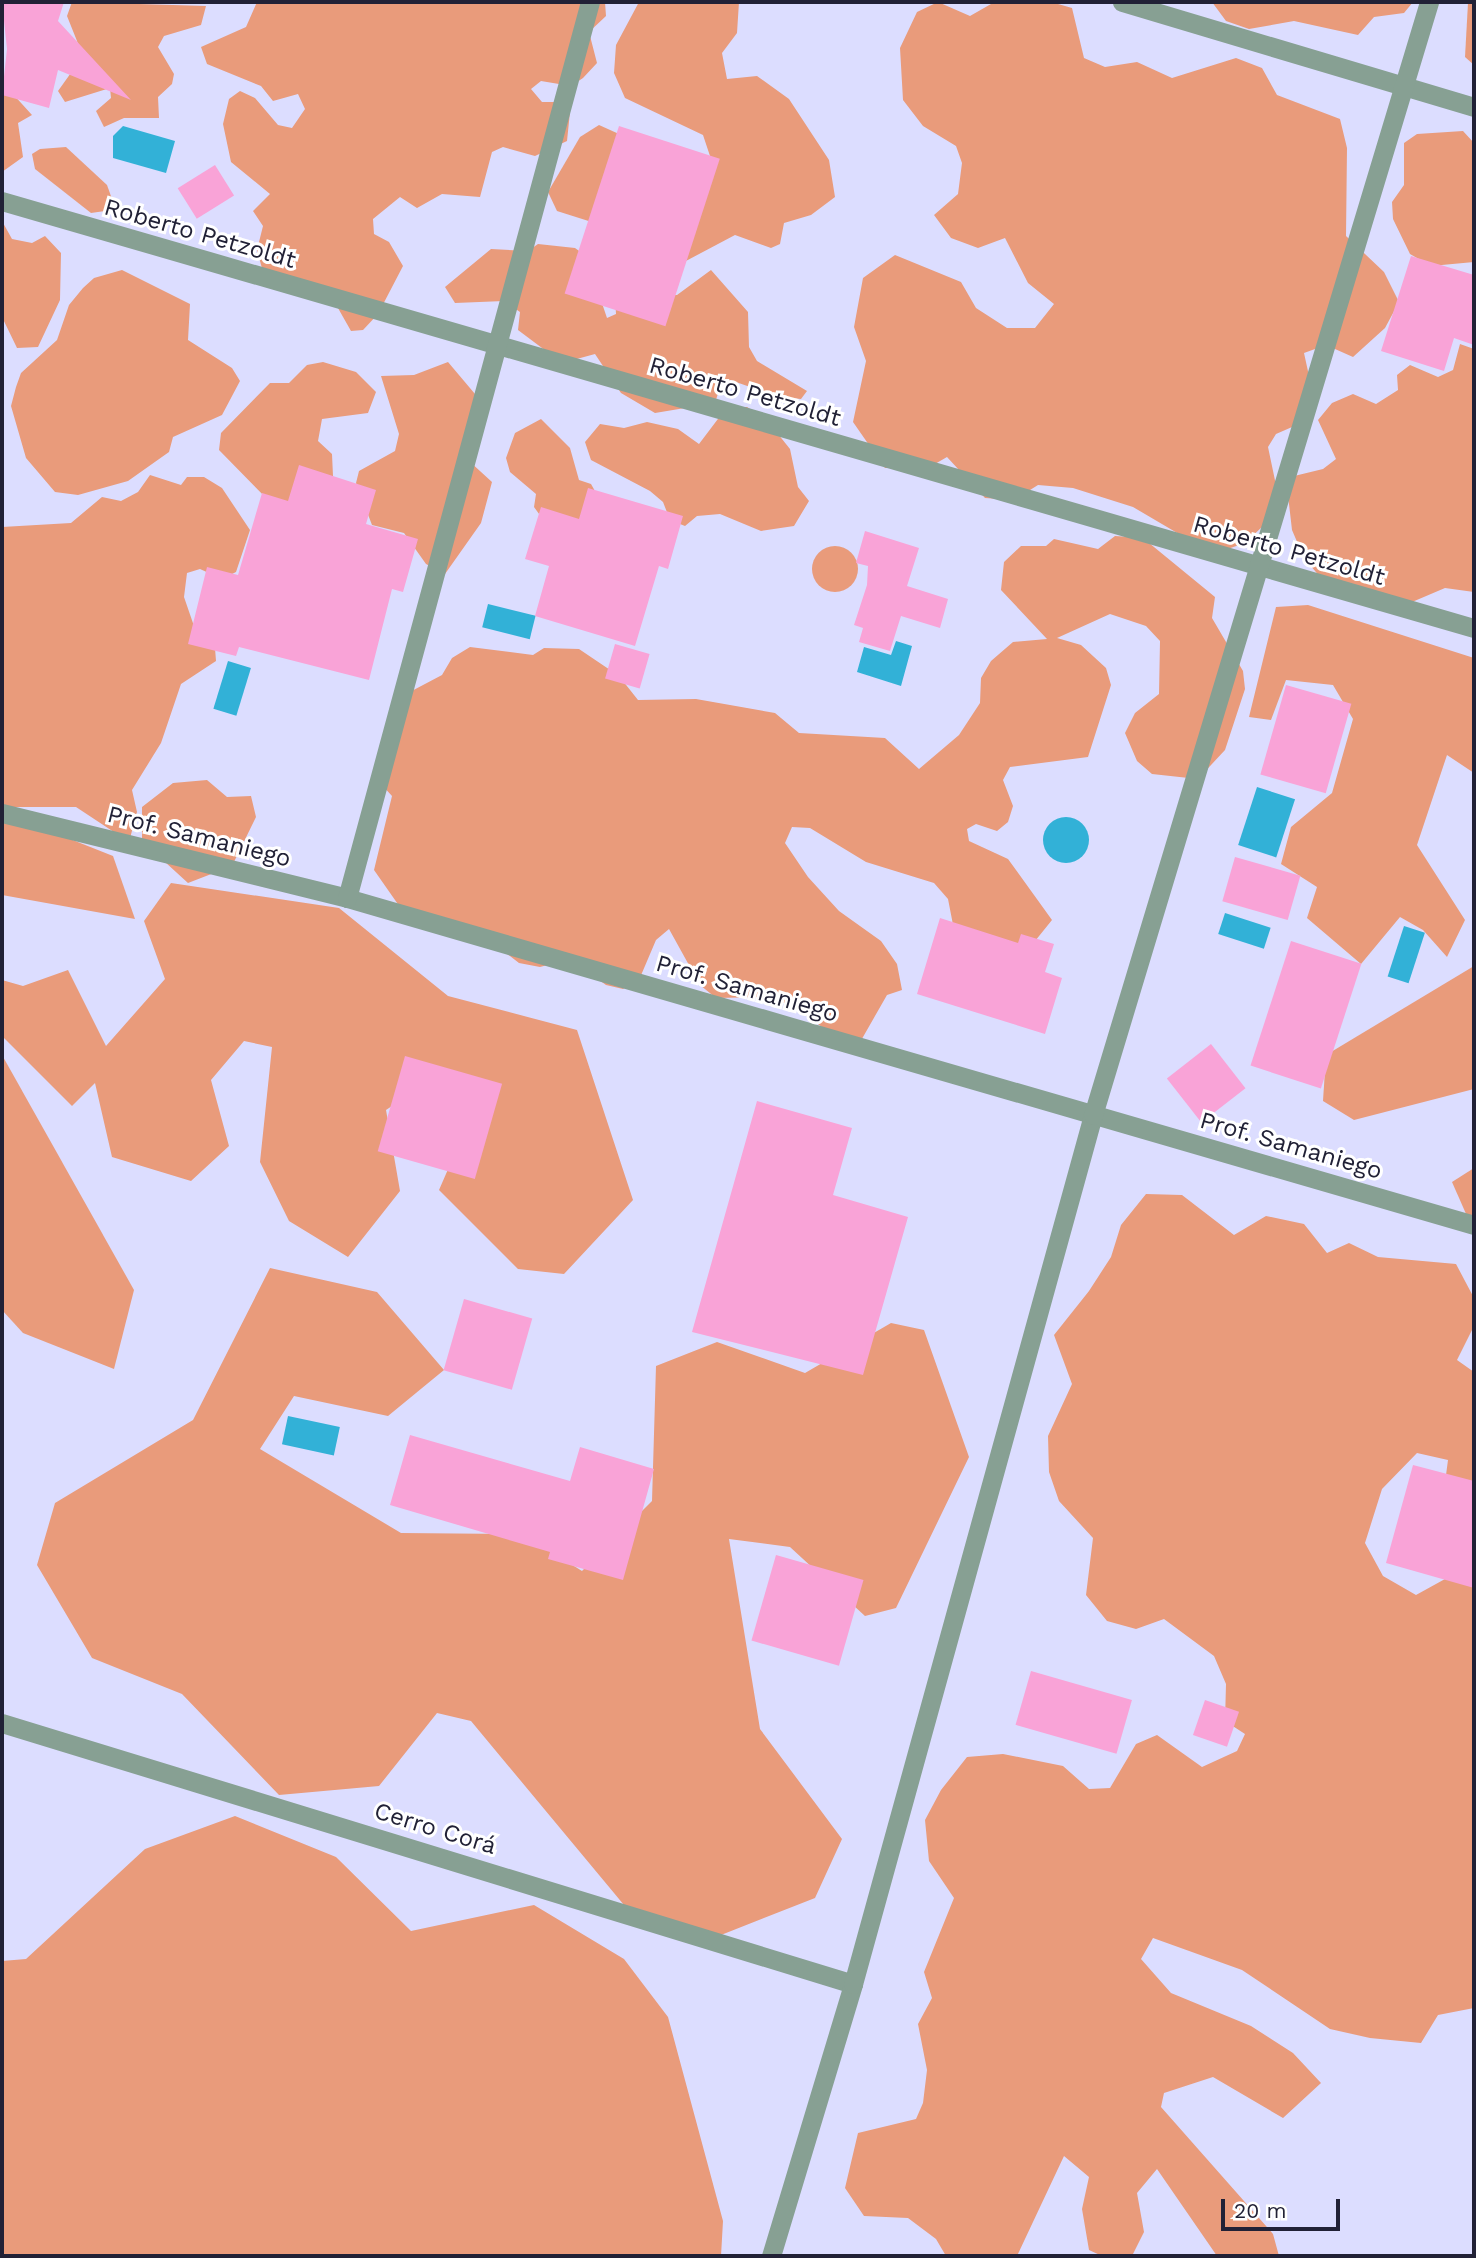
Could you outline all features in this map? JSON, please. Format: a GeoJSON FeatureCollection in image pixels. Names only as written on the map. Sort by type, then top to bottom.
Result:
{"type":"FeatureCollection","features":[{"type":"Feature","properties":{"kind":"street"},"geometry":{"type":"LineString","coordinates":[[347,898],[590,2]]}},
{"type":"Feature","properties":{"kind":"street"},"geometry":{"type":"LineString","coordinates":[[1122,2],[1474,107]]}},
{"type":"Feature","properties":{"kind":"street"},"geometry":{"type":"LineString","coordinates":[[771,2256],[853,1984],[1093,1115],[1429,2]]}},
{"type":"Feature","properties":{"kind":"street","name":"Roberto Petzoldt"},"geometry":{"type":"LineString","coordinates":[[2,201],[1258,569],[1474,628]]}},
{"type":"Feature","properties":{"kind":"street","name":"Prof. Samaniego"},"geometry":{"type":"LineString","coordinates":[[2,813],[347,898],[1474,1225]]}},
{"type":"Feature","properties":{"kind":"street","name":"Cerro Corá"},"geometry":{"type":"LineString","coordinates":[[2,1723],[853,1984]]}},
{"type":"Feature","properties":{"kind":"shaded area"},"geometry":{"type":"Polygon","coordinates":[[[72,2],[206,6],[201,25],[164,36],[158,47],[174,74],[172,84],[158,97],[159,118],[124,118],[104,127],[96,111],[111,98],[110,88],[65,102],[58,91],[83,56],[67,16],[72,2]]]}},
{"type":"Feature","properties":{"kind":"shaded area"},"geometry":{"type":"Polygon","coordinates":[[[257,2],[605,2],[606,16],[589,32],[597,63],[583,78],[571,86],[541,81],[531,89],[542,102],[559,102],[570,112],[567,141],[535,156],[503,147],[492,152],[480,197],[442,194],[417,208],[400,197],[373,219],[374,234],[389,242],[403,266],[378,314],[363,330],[351,331],[334,301],[263,272],[257,250],[263,226],[253,211],[270,194],[231,162],[223,124],[229,99],[240,91],[255,98],[278,125],[292,128],[305,109],[298,94],[273,101],[261,86],[207,64],[201,47],[246,27],[257,2]]]}},
{"type":"Feature","properties":{"kind":"shaded area"},"geometry":{"type":"Polygon","coordinates":[[[639,2],[739,2],[737,33],[722,53],[727,79],[757,76],[789,99],[829,160],[835,197],[811,215],[784,223],[780,244],[771,248],[735,235],[684,262],[713,165],[703,135],[625,98],[614,73],[616,45],[639,2]]]}},
{"type":"Feature","properties":{"kind":"shaded area"},"geometry":{"type":"Polygon","coordinates":[[[938,2],[970,16],[991,4],[1051,2],[1072,8],[1084,58],[1105,67],[1137,62],[1172,78],[1236,58],[1262,68],[1277,95],[1340,119],[1347,148],[1346,236],[1384,272],[1399,302],[1385,328],[1353,357],[1326,345],[1304,353],[1311,385],[1299,424],[1276,434],[1268,447],[1281,509],[1245,543],[1213,554],[1133,507],[1073,488],[1038,485],[1014,500],[985,498],[947,457],[928,468],[885,468],[853,422],[866,361],[854,327],[863,278],[895,255],[961,282],[976,308],[1007,328],[1035,328],[1054,304],[1028,283],[1005,238],[978,248],[951,238],[934,215],[958,194],[962,163],[956,146],[923,126],[903,100],[900,48],[917,12],[938,2]]]}},
{"type":"Feature","properties":{"kind":"shaded area"},"geometry":{"type":"Polygon","coordinates":[[[1212,2],[1413,2],[1404,13],[1374,17],[1358,35],[1294,21],[1249,29],[1226,21],[1212,2]]]}},
{"type":"Feature","properties":{"kind":"shaded area"},"geometry":{"type":"Polygon","coordinates":[[[1474,2],[1474,65],[1465,57],[1468,3],[1474,2]]]}},
{"type":"Feature","properties":{"kind":"shaded area"},"geometry":{"type":"Polygon","coordinates":[[[2,82],[32,115],[18,123],[23,157],[2,172],[2,82]]]}},
{"type":"Feature","properties":{"kind":"shaded area"},"geometry":{"type":"Polygon","coordinates":[[[599,125],[619,134],[598,224],[557,211],[548,192],[580,137],[599,125]]]}},
{"type":"Feature","properties":{"kind":"shaded area"},"geometry":{"type":"Polygon","coordinates":[[[1463,131],[1474,143],[1474,262],[1431,266],[1410,254],[1393,219],[1392,202],[1404,185],[1404,143],[1417,134],[1463,131]]]}},
{"type":"Feature","properties":{"kind":"shaded area"},"geometry":{"type":"Polygon","coordinates":[[[66,147],[107,185],[112,199],[105,211],[91,213],[35,169],[32,154],[40,149],[66,147]]]}},
{"type":"Feature","properties":{"kind":"shaded area"},"geometry":{"type":"Polygon","coordinates":[[[2,221],[12,239],[32,243],[45,236],[61,253],[60,300],[38,347],[17,348],[2,317],[2,221]]]}},
{"type":"Feature","properties":{"kind":"shaded area"},"geometry":{"type":"Polygon","coordinates":[[[538,244],[575,248],[586,256],[607,318],[616,314],[615,297],[677,295],[711,270],[748,312],[749,347],[757,361],[807,391],[801,399],[779,397],[730,380],[720,387],[715,403],[655,413],[621,393],[595,354],[562,363],[518,330],[520,312],[504,301],[455,303],[445,287],[491,249],[528,251],[538,244]]]}},
{"type":"Feature","properties":{"kind":"shaded area"},"geometry":{"type":"Polygon","coordinates":[[[122,270],[190,304],[188,340],[232,368],[240,381],[222,415],[173,437],[169,452],[128,481],[78,495],[55,492],[26,458],[11,406],[16,387],[21,373],[57,340],[69,305],[83,288],[94,278],[122,270]]]}},
{"type":"Feature","properties":{"kind":"shaded area"},"geometry":{"type":"Polygon","coordinates":[[[1460,344],[1474,349],[1474,592],[1445,588],[1405,605],[1327,585],[1304,558],[1292,530],[1286,478],[1323,469],[1336,459],[1318,420],[1332,403],[1353,394],[1376,404],[1398,390],[1397,375],[1410,365],[1438,377],[1453,370],[1460,344]]]}},
{"type":"Feature","properties":{"kind":"shaded area"},"geometry":{"type":"Polygon","coordinates":[[[323,362],[356,372],[376,392],[368,413],[322,419],[318,441],[332,454],[333,476],[306,500],[273,505],[219,450],[221,433],[270,383],[289,383],[307,365],[323,362]]]}},
{"type":"Feature","properties":{"kind":"shaded area"},"geometry":{"type":"Polygon","coordinates":[[[448,362],[475,394],[469,461],[492,482],[481,523],[445,574],[426,564],[404,533],[372,525],[356,483],[359,471],[395,451],[399,434],[381,376],[414,375],[448,362]]]}},
{"type":"Feature","properties":{"kind":"shaded area"},"geometry":{"type":"Polygon","coordinates":[[[727,407],[747,407],[766,419],[790,449],[798,487],[809,501],[794,526],[761,531],[720,514],[697,516],[685,526],[670,520],[663,502],[650,491],[591,460],[585,442],[600,424],[624,428],[647,422],[678,429],[699,444],[727,407]]]}},
{"type":"Feature","properties":{"kind":"shaded area"},"geometry":{"type":"Polygon","coordinates":[[[541,419],[570,448],[579,480],[591,484],[600,500],[595,529],[547,525],[534,507],[536,494],[510,472],[506,458],[515,433],[541,419]]]}},
{"type":"Feature","properties":{"kind":"shaded area"},"geometry":{"type":"Polygon","coordinates":[[[150,475],[181,485],[187,477],[204,477],[222,488],[250,530],[236,572],[222,579],[200,569],[187,573],[184,597],[195,629],[215,648],[216,661],[181,684],[161,743],[132,790],[137,812],[129,842],[76,807],[2,807],[2,527],[71,523],[102,497],[121,501],[138,492],[150,475]]]}},
{"type":"Feature","properties":{"kind":"shaded area"},"geometry":{"type":"Polygon","coordinates":[[[1115,536],[1143,538],[1215,597],[1212,618],[1243,671],[1245,689],[1225,750],[1198,779],[1152,774],[1137,761],[1125,733],[1135,713],[1159,694],[1160,641],[1146,626],[1110,614],[1057,638],[1081,645],[1106,668],[1111,685],[1088,757],[1010,767],[1003,780],[1013,806],[1008,822],[997,831],[976,824],[967,829],[969,841],[1008,859],[1052,920],[1031,946],[955,935],[948,899],[934,883],[866,862],[810,828],[792,827],[785,843],[808,877],[839,911],[881,941],[897,964],[902,990],[887,995],[859,1044],[841,1041],[796,1008],[769,997],[716,998],[700,985],[669,929],[656,940],[639,980],[623,989],[606,985],[570,959],[540,967],[519,963],[498,947],[402,910],[374,870],[392,796],[381,784],[406,694],[442,675],[452,658],[470,647],[533,655],[544,648],[579,649],[619,676],[638,700],[696,699],[775,713],[799,733],[885,738],[919,769],[959,735],[980,703],[981,678],[991,661],[1013,642],[1047,639],[1001,590],[1004,562],[1021,546],[1046,546],[1054,539],[1098,549],[1115,536]]]}},
{"type":"Feature","properties":{"kind":"shaded area"},"geometry":{"type":"Polygon","coordinates":[[[835,546],[851,553],[858,569],[851,585],[835,592],[819,585],[812,569],[819,553],[835,546]]]}},
{"type":"Feature","properties":{"kind":"shaded area"},"geometry":{"type":"Polygon","coordinates":[[[1308,605],[1474,658],[1474,773],[1447,755],[1417,845],[1465,920],[1447,957],[1423,930],[1400,917],[1361,964],[1307,918],[1317,887],[1281,864],[1291,827],[1332,793],[1353,719],[1333,685],[1286,680],[1271,720],[1249,717],[1276,607],[1308,605]]]}},
{"type":"Feature","properties":{"kind":"shaded area"},"geometry":{"type":"Polygon","coordinates":[[[207,780],[227,797],[251,796],[256,817],[232,866],[188,883],[142,841],[142,807],[173,783],[207,780]]]}},
{"type":"Feature","properties":{"kind":"shaded area"},"geometry":{"type":"Polygon","coordinates":[[[2,812],[113,856],[135,919],[2,895],[2,812]]]}},
{"type":"Feature","properties":{"kind":"shaded area"},"geometry":{"type":"Polygon","coordinates":[[[171,883],[339,908],[448,996],[577,1030],[633,1200],[564,1274],[518,1269],[439,1190],[479,1098],[440,1074],[386,1110],[400,1191],[348,1257],[289,1221],[260,1162],[272,1047],[244,1041],[211,1080],[229,1146],[191,1181],[112,1157],[95,1083],[72,1106],[2,1036],[2,980],[23,986],[68,970],[106,1046],[165,979],[144,921],[171,883]]]}},
{"type":"Feature","properties":{"kind":"shaded area"},"geometry":{"type":"Polygon","coordinates":[[[1474,966],[1474,1089],[1354,1120],[1323,1101],[1326,1055],[1474,966]]]}},
{"type":"Feature","properties":{"kind":"shaded area"},"geometry":{"type":"Polygon","coordinates":[[[2,1055],[134,1290],[114,1369],[23,1333],[2,1310],[2,1055]]]}},
{"type":"Feature","properties":{"kind":"shaded area"},"geometry":{"type":"Polygon","coordinates":[[[1474,1168],[1474,1232],[1452,1182],[1474,1168]]]}},
{"type":"Feature","properties":{"kind":"shaded area"},"geometry":{"type":"Polygon","coordinates":[[[1146,1194],[1182,1195],[1234,1235],[1266,1216],[1304,1224],[1327,1253],[1349,1243],[1378,1257],[1456,1264],[1474,1298],[1473,1328],[1457,1360],[1474,1372],[1474,1500],[1444,1490],[1448,1460],[1417,1453],[1382,1489],[1365,1543],[1383,1576],[1416,1595],[1474,1563],[1474,2008],[1438,2015],[1421,2043],[1370,2038],[1330,2029],[1242,1970],[1153,1938],[1141,1959],[1171,1993],[1251,2026],[1293,2053],[1321,2083],[1283,2118],[1213,2077],[1164,2093],[1161,2107],[1273,2234],[1279,2256],[1217,2256],[1157,2169],[1137,2193],[1144,2232],[1132,2256],[1102,2256],[1089,2250],[1082,2209],[1089,2177],[1064,2156],[1017,2256],[946,2256],[936,2239],[908,2218],[864,2216],[845,2188],[858,2133],[916,2119],[923,2103],[927,2070],[918,2024],[932,1998],[924,1972],[954,1898],[929,1861],[925,1820],[941,1790],[967,1757],[1003,1754],[1063,1766],[1089,1789],[1110,1788],[1136,1744],[1157,1735],[1202,1767],[1237,1751],[1245,1734],[1225,1721],[1226,1684],[1214,1656],[1164,1619],[1136,1629],[1107,1621],[1086,1595],[1093,1538],[1059,1501],[1049,1472],[1048,1436],[1072,1384],[1054,1335],[1089,1291],[1111,1257],[1121,1225],[1146,1194]]]}},
{"type":"Feature","properties":{"kind":"shaded area"},"geometry":{"type":"Polygon","coordinates":[[[270,1268],[377,1292],[444,1370],[388,1416],[294,1396],[260,1449],[401,1533],[523,1534],[582,1571],[652,1501],[656,1366],[717,1342],[805,1373],[891,1323],[924,1330],[969,1457],[896,1608],[865,1616],[790,1547],[729,1539],[760,1729],[842,1839],[815,1898],[721,1935],[624,1905],[471,1721],[437,1713],[379,1786],[279,1795],[182,1694],[92,1658],[37,1565],[55,1503],[193,1420],[270,1268]]]}},
{"type":"Feature","properties":{"kind":"shaded area"},"geometry":{"type":"Polygon","coordinates":[[[235,1816],[336,1857],[411,1931],[534,1905],[624,1959],[668,2017],[723,2221],[721,2256],[2,2256],[2,1961],[26,1959],[145,1849],[235,1816]]]}},
{"type":"Feature","properties":{"kind":"water"},"geometry":{"type":"Polygon","coordinates":[[[123,126],[175,141],[166,173],[113,158],[113,136],[123,126]]]}},
{"type":"Feature","properties":{"kind":"water"},"geometry":{"type":"Polygon","coordinates":[[[488,604],[536,616],[530,639],[482,627],[488,604]]]}},
{"type":"Feature","properties":{"kind":"water"},"geometry":{"type":"Polygon","coordinates":[[[896,641],[912,646],[901,686],[857,672],[864,647],[891,655],[896,641]]]}},
{"type":"Feature","properties":{"kind":"water"},"geometry":{"type":"Polygon","coordinates":[[[228,661],[251,668],[236,716],[213,709],[228,661]]]}},
{"type":"Feature","properties":{"kind":"water"},"geometry":{"type":"Polygon","coordinates":[[[1257,787],[1295,799],[1276,857],[1238,845],[1257,787]]]}},
{"type":"Feature","properties":{"kind":"water"},"geometry":{"type":"Polygon","coordinates":[[[1066,817],[1082,824],[1089,840],[1082,856],[1066,863],[1050,856],[1043,840],[1050,824],[1066,817]]]}},
{"type":"Feature","properties":{"kind":"water"},"geometry":{"type":"Polygon","coordinates":[[[1225,913],[1271,928],[1264,949],[1218,934],[1225,913]]]}},
{"type":"Feature","properties":{"kind":"water"},"geometry":{"type":"Polygon","coordinates":[[[1404,926],[1425,933],[1409,983],[1388,976],[1404,926]]]}},
{"type":"Feature","properties":{"kind":"water"},"geometry":{"type":"Polygon","coordinates":[[[288,1416],[340,1427],[334,1455],[282,1444],[288,1416]]]}},
{"type":"Feature","properties":{"kind":"building"},"geometry":{"type":"Polygon","coordinates":[[[2,2],[64,2],[58,21],[131,100],[58,70],[49,108],[2,95],[7,49],[2,2]]]}},
{"type":"Feature","properties":{"kind":"building"},"geometry":{"type":"Polygon","coordinates":[[[619,126],[720,159],[665,326],[565,293],[619,126]]]}},
{"type":"Feature","properties":{"kind":"building"},"geometry":{"type":"Polygon","coordinates":[[[215,165],[234,196],[197,219],[178,188],[215,165]]]}},
{"type":"Feature","properties":{"kind":"building"},"geometry":{"type":"Polygon","coordinates":[[[1411,256],[1474,275],[1474,345],[1454,338],[1444,371],[1381,351],[1411,256]]]}},
{"type":"Feature","properties":{"kind":"building"},"geometry":{"type":"Polygon","coordinates":[[[299,465],[376,490],[366,524],[418,539],[403,592],[392,589],[369,680],[239,647],[236,656],[188,644],[207,567],[238,575],[262,493],[288,501],[299,465]]]}},
{"type":"Feature","properties":{"kind":"building"},"geometry":{"type":"Polygon","coordinates":[[[588,488],[683,516],[668,569],[659,566],[635,646],[535,616],[549,566],[525,559],[541,507],[579,519],[588,488]]]}},
{"type":"Feature","properties":{"kind":"building"},"geometry":{"type":"Polygon","coordinates":[[[865,531],[919,548],[907,586],[948,599],[940,628],[901,616],[890,651],[859,642],[863,628],[854,625],[867,585],[868,566],[856,563],[865,531]]]}},
{"type":"Feature","properties":{"kind":"building"},"geometry":{"type":"Polygon","coordinates":[[[615,644],[650,654],[640,689],[605,679],[615,644]]]}},
{"type":"Feature","properties":{"kind":"building"},"geometry":{"type":"Polygon","coordinates":[[[1286,685],[1351,704],[1326,793],[1260,774],[1286,685]]]}},
{"type":"Feature","properties":{"kind":"building"},"geometry":{"type":"Polygon","coordinates":[[[1235,857],[1300,876],[1288,920],[1222,901],[1235,857]]]}},
{"type":"Feature","properties":{"kind":"building"},"geometry":{"type":"Polygon","coordinates":[[[940,918],[1018,943],[1021,934],[1054,944],[1045,972],[1062,978],[1045,1034],[917,994],[940,918]]]}},
{"type":"Feature","properties":{"kind":"building"},"geometry":{"type":"Polygon","coordinates":[[[1291,941],[1361,964],[1321,1088],[1251,1066],[1291,941]]]}},
{"type":"Feature","properties":{"kind":"building"},"geometry":{"type":"Polygon","coordinates":[[[1211,1044],[1245,1088],[1201,1123],[1167,1078],[1211,1044]]]}},
{"type":"Feature","properties":{"kind":"building"},"geometry":{"type":"Polygon","coordinates":[[[405,1056],[502,1084],[475,1179],[378,1151],[405,1056]]]}},
{"type":"Feature","properties":{"kind":"building"},"geometry":{"type":"Polygon","coordinates":[[[757,1101],[852,1128],[833,1195],[908,1217],[863,1375],[692,1332],[757,1101]]]}},
{"type":"Feature","properties":{"kind":"building"},"geometry":{"type":"Polygon","coordinates":[[[464,1299],[532,1319],[512,1390],[444,1370],[464,1299]]]}},
{"type":"Feature","properties":{"kind":"building"},"geometry":{"type":"Polygon","coordinates":[[[410,1435],[570,1481],[580,1447],[654,1469],[623,1580],[548,1559],[550,1552],[390,1505],[410,1435]]]}},
{"type":"Feature","properties":{"kind":"building"},"geometry":{"type":"Polygon","coordinates":[[[1413,1465],[1474,1481],[1474,1588],[1386,1563],[1413,1465]]]}},
{"type":"Feature","properties":{"kind":"building"},"geometry":{"type":"Polygon","coordinates":[[[776,1555],[863,1580],[839,1666],[751,1641],[776,1555]]]}},
{"type":"Feature","properties":{"kind":"building"},"geometry":{"type":"Polygon","coordinates":[[[1031,1671],[1132,1700],[1116,1754],[1016,1725],[1031,1671]]]}},
{"type":"Feature","properties":{"kind":"building"},"geometry":{"type":"Polygon","coordinates":[[[1205,1700],[1239,1712],[1227,1747],[1193,1735],[1205,1700]]]}}]}
